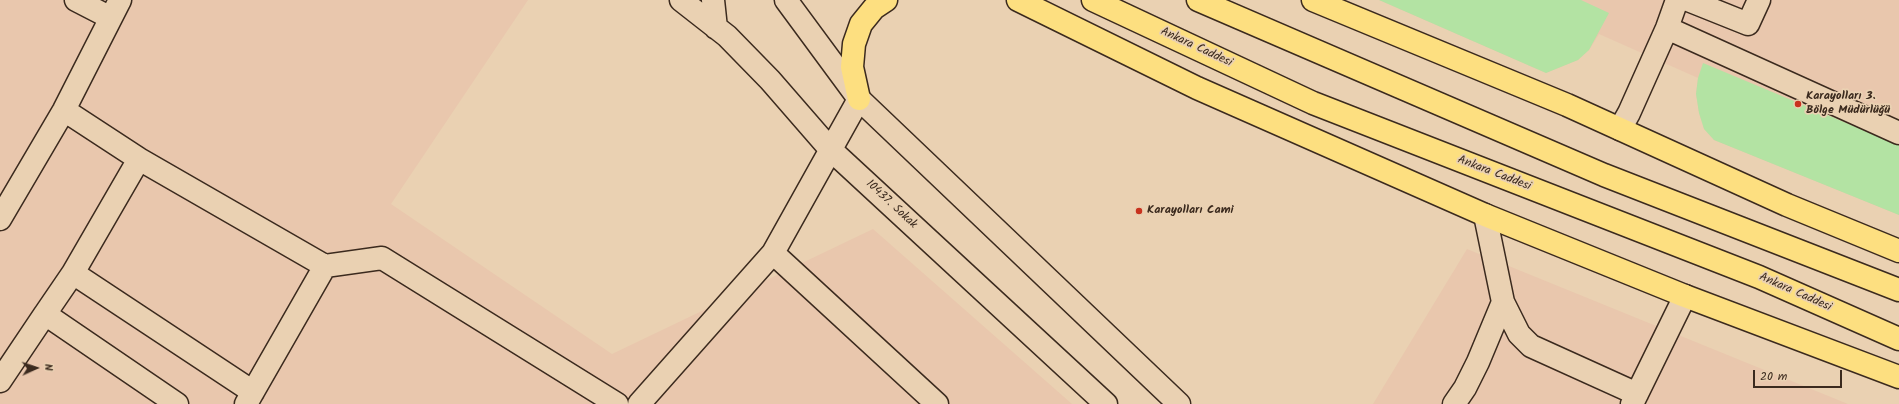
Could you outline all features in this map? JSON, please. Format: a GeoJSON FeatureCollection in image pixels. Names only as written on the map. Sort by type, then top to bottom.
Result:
{"type":"FeatureCollection","features":[{"type":"Feature","properties":{"kind":"main road"},"geometry":{"type":"LineString","coordinates":[[859,99],[852,67],[854,44],[860,24],[874,8],[886,0]]}},
{"type":"Feature","properties":{"kind":"main road"},"geometry":{"type":"LineString","coordinates":[[1018,0],[1197,88],[1485,215],[1685,296],[1899,377]]}},
{"type":"Feature","properties":{"kind":"main road","name":"Ankara Caddesi"},"geometry":{"type":"LineString","coordinates":[[1093,0],[1313,103],[1759,277],[1899,339]]}},
{"type":"Feature","properties":{"kind":"main road"},"geometry":{"type":"LineString","coordinates":[[1198,0],[1604,175],[1899,290]]}},
{"type":"Feature","properties":{"kind":"main road"},"geometry":{"type":"LineString","coordinates":[[1313,0],[1567,105],[1787,205],[1899,251]]}},
{"type":"Feature","properties":{"kind":"street"},"geometry":{"type":"LineString","coordinates":[[0,219],[64,110],[114,9],[76,0]]}},
{"type":"Feature","properties":{"kind":"street","name":"10437. Sokak"},"geometry":{"type":"LineString","coordinates":[[681,0],[716,28],[770,80],[830,148],[1106,404]]}},
{"type":"Feature","properties":{"kind":"street"},"geometry":{"type":"LineString","coordinates":[[713,0],[716,28]]}},
{"type":"Feature","properties":{"kind":"street"},"geometry":{"type":"LineString","coordinates":[[786,0],[859,99],[1179,404]]}},
{"type":"Feature","properties":{"kind":"street"},"geometry":{"type":"LineString","coordinates":[[1620,129],[1629,113],[1667,28],[1677,0]]}},
{"type":"Feature","properties":{"kind":"street"},"geometry":{"type":"LineString","coordinates":[[1688,0],[1748,24],[1759,0]]}},
{"type":"Feature","properties":{"kind":"street"},"geometry":{"type":"LineString","coordinates":[[1667,28],[1899,133]]}},
{"type":"Feature","properties":{"kind":"street"},"geometry":{"type":"LineString","coordinates":[[639,404],[773,253],[830,148],[859,99]]}},
{"type":"Feature","properties":{"kind":"street"},"geometry":{"type":"LineString","coordinates":[[64,110],[139,159],[325,266],[382,258],[618,404]]}},
{"type":"Feature","properties":{"kind":"street"},"geometry":{"type":"LineString","coordinates":[[0,381],[73,273],[139,159]]}},
{"type":"Feature","properties":{"kind":"street"},"geometry":{"type":"LineString","coordinates":[[1485,215],[1503,302],[1519,334],[1531,346],[1634,399],[1685,296]]}},
{"type":"Feature","properties":{"kind":"street"},"geometry":{"type":"LineString","coordinates":[[773,253],[937,404]]}},
{"type":"Feature","properties":{"kind":"street"},"geometry":{"type":"LineString","coordinates":[[73,273],[249,398],[325,266]]}},
{"type":"Feature","properties":{"kind":"street"},"geometry":{"type":"LineString","coordinates":[[1454,404],[1465,388],[1478,362],[1503,302]]}},
{"type":"Feature","properties":{"kind":"street"},"geometry":{"type":"LineString","coordinates":[[45,314],[177,404]]}},
{"type":"Feature","properties":{"kind":"shaded area"},"geometry":{"type":"Polygon","coordinates":[[[0,0],[528,0],[391,204],[612,354],[873,229],[1072,404],[0,404],[0,0]]]}},
{"type":"Feature","properties":{"kind":"shaded area","name":"Karayolları 3. Bölge Müdürlüğü"},"geometry":{"type":"Polygon","coordinates":[[[1379,0],[1899,0],[1899,215],[1714,140],[1704,129],[1699,113],[1696,94],[1698,78],[1599,34],[1589,50],[1578,60],[1546,73],[1379,0]]]}},
{"type":"Feature","properties":{"kind":"shaded area"},"geometry":{"type":"Polygon","coordinates":[[[1467,249],[1848,404],[1373,404],[1467,249]]]}},
{"type":"Feature","properties":{"kind":"green space"},"geometry":{"type":"Polygon","coordinates":[[[1379,0],[1581,0],[1609,13],[1589,50],[1578,60],[1546,73],[1379,0]]]}},
{"type":"Feature","properties":{"kind":"green space"},"geometry":{"type":"Polygon","coordinates":[[[1703,63],[1899,145],[1899,215],[1714,140],[1704,129],[1699,113],[1696,94],[1698,78],[1703,63]]]}},
{"type":"Feature","properties":{"kind":"place","name":"Karayolları 3. Bölge Müdürlüğü"},"geometry":{"type":"Point","coordinates":[1798,104]}},
{"type":"Feature","properties":{"kind":"place","name":"Karayolları Cami"},"geometry":{"type":"Point","coordinates":[1139,211]}}]}
